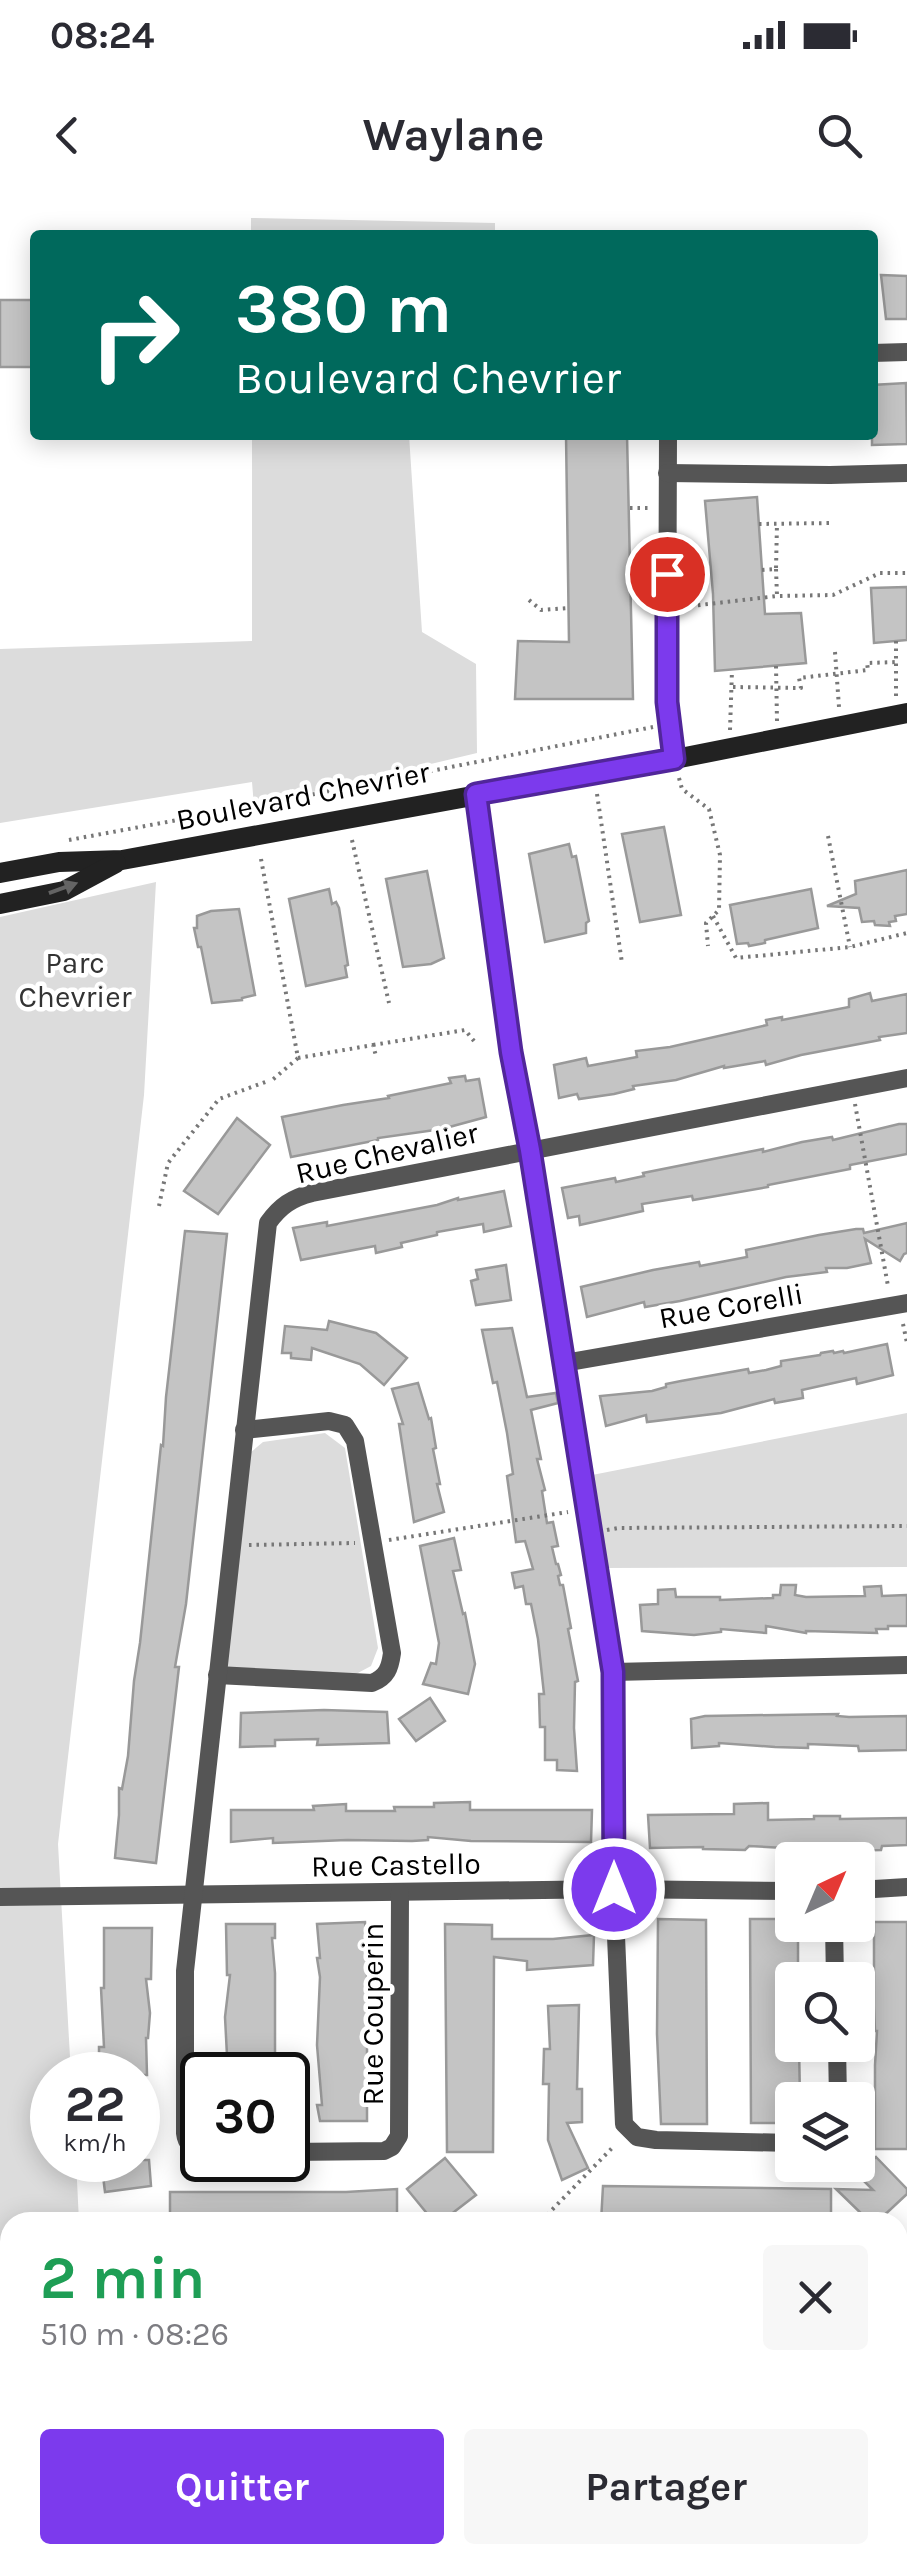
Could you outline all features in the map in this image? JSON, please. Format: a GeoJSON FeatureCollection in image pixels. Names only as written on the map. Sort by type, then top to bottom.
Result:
{"type":"FeatureCollection","features":[{"type":"Feature","properties":{"kind":"street"},"geometry":{"type":"LineString","coordinates":[[878,353],[907,352]]}},
{"type":"Feature","properties":{"kind":"street"},"geometry":{"type":"LineString","coordinates":[[668,440],[669,724],[677,768]]}},
{"type":"Feature","properties":{"kind":"street"},"geometry":{"type":"LineString","coordinates":[[667,473],[907,473]]}},
{"type":"Feature","properties":{"kind":"street","name":"Boulevard Chevrier"},"geometry":{"type":"LineString","coordinates":[[0,872],[59,862],[122,860],[476,794],[677,768],[729,748],[902,714]]}},
{"type":"Feature","properties":{"kind":"street"},"geometry":{"type":"LineString","coordinates":[[476,794],[511,1052],[613,1672],[614,1889],[624,2124],[637,2137],[656,2140],[775,2143]]}},
{"type":"Feature","properties":{"kind":"street","name":"Boulevard Chevrier"},"geometry":{"type":"LineString","coordinates":[[0,904],[64,891],[122,860]]}},
{"type":"Feature","properties":{"kind":"street","name":"Rue Chevalier"},"geometry":{"type":"LineString","coordinates":[[194,1895],[268,1224],[279,1209],[312,1193],[907,1078]]}},
{"type":"Feature","properties":{"kind":"street","name":"Rue Corelli"},"geometry":{"type":"LineString","coordinates":[[564,1364],[899,1304]]}},
{"type":"Feature","properties":{"kind":"street"},"geometry":{"type":"LineString","coordinates":[[217,1675],[372,1683],[390,1669],[392,1653],[355,1441],[346,1425],[329,1421],[244,1430]]}},
{"type":"Feature","properties":{"kind":"street"},"geometry":{"type":"LineString","coordinates":[[613,1672],[907,1665]]}},
{"type":"Feature","properties":{"kind":"street"},"geometry":{"type":"LineString","coordinates":[[875,1889],[907,1886]]}},
{"type":"Feature","properties":{"kind":"street","name":"Rue Castello"},"geometry":{"type":"LineString","coordinates":[[0,1897],[614,1889],[775,1891]]}},
{"type":"Feature","properties":{"kind":"street","name":"Rue Couperin"},"geometry":{"type":"LineString","coordinates":[[310,2152],[384,2151],[399,2136],[400,1892]]}},
{"type":"Feature","properties":{"kind":"street"},"geometry":{"type":"LineString","coordinates":[[183,2052],[183,1990],[194,1895]]}},
{"type":"Feature","properties":{"kind":"path"},"geometry":{"type":"LineString","coordinates":[[759,524],[831,524]]}},
{"type":"Feature","properties":{"kind":"path"},"geometry":{"type":"LineString","coordinates":[[777,524],[777,596]]}},
{"type":"Feature","properties":{"kind":"path"},"geometry":{"type":"LineString","coordinates":[[762,570],[776,570]]}},
{"type":"Feature","properties":{"kind":"path"},"geometry":{"type":"LineString","coordinates":[[683,607],[777,596],[833,595],[880,573],[907,572]]}},
{"type":"Feature","properties":{"kind":"path"},"geometry":{"type":"LineString","coordinates":[[530,600],[541,610],[568,608]]}},
{"type":"Feature","properties":{"kind":"path"},"geometry":{"type":"LineString","coordinates":[[896,641],[902,714]]}},
{"type":"Feature","properties":{"kind":"path"},"geometry":{"type":"LineString","coordinates":[[834,652],[840,726]]}},
{"type":"Feature","properties":{"kind":"path"},"geometry":{"type":"LineString","coordinates":[[732,687],[800,688],[799,678],[868,670],[867,663],[896,662]]}},
{"type":"Feature","properties":{"kind":"path"},"geometry":{"type":"LineString","coordinates":[[776,666],[777,739]]}},
{"type":"Feature","properties":{"kind":"path"},"geometry":{"type":"LineString","coordinates":[[729,748],[732,670]]}},
{"type":"Feature","properties":{"kind":"path"},"geometry":{"type":"LineString","coordinates":[[59,842],[669,724]]}},
{"type":"Feature","properties":{"kind":"path"},"geometry":{"type":"LineString","coordinates":[[677,768],[682,790],[709,809],[720,854],[719,910],[706,923],[708,946]]}},
{"type":"Feature","properties":{"kind":"path"},"geometry":{"type":"LineString","coordinates":[[597,792],[622,962]]}},
{"type":"Feature","properties":{"kind":"path"},"geometry":{"type":"LineString","coordinates":[[828,836],[850,947]]}},
{"type":"Feature","properties":{"kind":"path"},"geometry":{"type":"LineString","coordinates":[[352,840],[390,1003]]}},
{"type":"Feature","properties":{"kind":"path"},"geometry":{"type":"LineString","coordinates":[[261,859],[298,1058]]}},
{"type":"Feature","properties":{"kind":"path"},"geometry":{"type":"LineString","coordinates":[[713,916],[736,958],[850,947],[907,933]]}},
{"type":"Feature","properties":{"kind":"path"},"geometry":{"type":"LineString","coordinates":[[159,1206],[168,1163],[219,1099],[271,1080],[298,1058],[465,1030],[474,1040]]}},
{"type":"Feature","properties":{"kind":"path"},"geometry":{"type":"LineString","coordinates":[[373,1045],[376,1056]]}},
{"type":"Feature","properties":{"kind":"path"},"geometry":{"type":"LineString","coordinates":[[852,1090],[899,1304]]}},
{"type":"Feature","properties":{"kind":"path"},"geometry":{"type":"LineString","coordinates":[[231,1546],[373,1542],[587,1509]]}},
{"type":"Feature","properties":{"kind":"path"},"geometry":{"type":"LineString","coordinates":[[591,1533],[618,1528],[907,1526]]}},
{"type":"Feature","properties":{"kind":"path"},"geometry":{"type":"LineString","coordinates":[[550,2212],[614,2146]]}},
{"type":"Feature","properties":{"kind":"green space"},"geometry":{"type":"Polygon","coordinates":[[[251,218],[495,223],[495,230],[251,230],[251,218]]]}},
{"type":"Feature","properties":{"kind":"green space"},"geometry":{"type":"Polygon","coordinates":[[[252,440],[409,440],[422,632],[476,664],[477,753],[254,806],[252,782],[0,823],[0,649],[252,641],[252,440]]]}},
{"type":"Feature","properties":{"kind":"green space","name":"Parc Chevrier"},"geometry":{"type":"Polygon","coordinates":[[[156,882],[144,1095],[58,1844],[70,2052],[30,2052],[30,2182],[77,2182],[79,2212],[0,2212],[0,917],[156,882]]]}},
{"type":"Feature","properties":{"kind":"green space"},"geometry":{"type":"Polygon","coordinates":[[[907,1413],[907,1567],[602,1568],[587,1476],[907,1413]]]}},
{"type":"Feature","properties":{"kind":"green space"},"geometry":{"type":"Polygon","coordinates":[[[325,1433],[345,1448],[378,1648],[371,1666],[356,1674],[222,1670],[250,1453],[263,1442],[325,1433]]]}},
{"type":"Feature","properties":{"kind":"building"},"geometry":{"type":"Polygon","coordinates":[[[881,275],[907,276],[907,319],[886,319],[881,275]]]}},
{"type":"Feature","properties":{"kind":"building"},"geometry":{"type":"Polygon","coordinates":[[[0,300],[30,300],[30,367],[0,367],[0,300]]]}},
{"type":"Feature","properties":{"kind":"building"},"geometry":{"type":"Polygon","coordinates":[[[906,383],[907,444],[872,445],[872,440],[878,440],[878,385],[906,383]]]}},
{"type":"Feature","properties":{"kind":"building"},"geometry":{"type":"Polygon","coordinates":[[[566,440],[627,440],[633,699],[515,699],[518,641],[569,642],[566,440]]]}},
{"type":"Feature","properties":{"kind":"building"},"geometry":{"type":"Polygon","coordinates":[[[757,497],[765,614],[801,613],[806,663],[715,671],[705,501],[757,497]]]}},
{"type":"Feature","properties":{"kind":"building"},"geometry":{"type":"Polygon","coordinates":[[[907,587],[907,640],[874,643],[871,588],[907,587]]]}},
{"type":"Feature","properties":{"kind":"building"},"geometry":{"type":"Polygon","coordinates":[[[664,827],[681,915],[640,922],[622,834],[664,827]]]}},
{"type":"Feature","properties":{"kind":"building"},"geometry":{"type":"Polygon","coordinates":[[[569,844],[572,857],[576,856],[589,921],[586,933],[545,942],[529,854],[569,844]]]}},
{"type":"Feature","properties":{"kind":"building"},"geometry":{"type":"Polygon","coordinates":[[[907,870],[907,914],[895,916],[896,921],[889,922],[890,926],[862,922],[859,908],[827,906],[856,894],[855,881],[907,870]]]}},
{"type":"Feature","properties":{"kind":"building"},"geometry":{"type":"Polygon","coordinates":[[[427,871],[444,958],[431,964],[403,967],[386,879],[427,871]]]}},
{"type":"Feature","properties":{"kind":"building"},"geometry":{"type":"Polygon","coordinates":[[[329,889],[332,904],[336,902],[339,908],[347,977],[306,986],[289,899],[329,889]]]}},
{"type":"Feature","properties":{"kind":"building"},"geometry":{"type":"Polygon","coordinates":[[[811,889],[818,928],[765,943],[737,944],[730,905],[811,889]]]}},
{"type":"Feature","properties":{"kind":"building"},"geometry":{"type":"Polygon","coordinates":[[[239,909],[255,995],[212,1003],[194,928],[197,916],[239,909]]]}},
{"type":"Feature","properties":{"kind":"building"},"geometry":{"type":"Polygon","coordinates":[[[870,993],[872,1001],[907,994],[907,1033],[766,1065],[765,1061],[724,1066],[676,1080],[633,1086],[634,1089],[614,1094],[559,1098],[554,1065],[586,1058],[588,1066],[637,1057],[636,1051],[767,1025],[766,1020],[849,1007],[849,999],[870,993]]]}},
{"type":"Feature","properties":{"kind":"building"},"geometry":{"type":"Polygon","coordinates":[[[465,1076],[466,1081],[479,1079],[486,1117],[291,1157],[282,1117],[389,1098],[465,1076]]]}},
{"type":"Feature","properties":{"kind":"building"},"geometry":{"type":"Polygon","coordinates":[[[237,1118],[270,1145],[218,1214],[184,1191],[237,1118]]]}},
{"type":"Feature","properties":{"kind":"building"},"geometry":{"type":"Polygon","coordinates":[[[907,1124],[907,1154],[768,1187],[642,1204],[643,1211],[580,1225],[579,1216],[568,1218],[562,1188],[615,1178],[616,1182],[644,1176],[643,1173],[802,1142],[832,1137],[833,1140],[907,1124]]]}},
{"type":"Feature","properties":{"kind":"building"},"geometry":{"type":"Polygon","coordinates":[[[504,1191],[511,1226],[484,1232],[483,1224],[437,1232],[376,1253],[375,1246],[301,1260],[293,1228],[327,1222],[327,1226],[504,1191]]]}},
{"type":"Feature","properties":{"kind":"building"},"geometry":{"type":"Polygon","coordinates":[[[907,1223],[907,1253],[900,1261],[865,1239],[871,1263],[826,1268],[827,1272],[786,1277],[680,1301],[645,1307],[644,1302],[587,1317],[581,1287],[653,1270],[747,1257],[746,1250],[819,1235],[856,1229],[863,1229],[864,1233],[907,1223]]]}},
{"type":"Feature","properties":{"kind":"building"},"geometry":{"type":"Polygon","coordinates":[[[185,1231],[227,1234],[186,1604],[175,1667],[179,1667],[156,1863],[115,1858],[119,1788],[122,1789],[128,1756],[185,1231]]]}},
{"type":"Feature","properties":{"kind":"building"},"geometry":{"type":"Polygon","coordinates":[[[506,1265],[511,1300],[476,1305],[471,1281],[478,1279],[476,1270],[506,1265]]]}},
{"type":"Feature","properties":{"kind":"building"},"geometry":{"type":"Polygon","coordinates":[[[329,1321],[376,1333],[407,1358],[384,1385],[360,1364],[312,1348],[311,1360],[282,1353],[285,1326],[327,1330],[329,1321]]]}},
{"type":"Feature","properties":{"kind":"building"},"geometry":{"type":"Polygon","coordinates":[[[512,1328],[527,1397],[556,1393],[558,1403],[531,1410],[541,1459],[537,1459],[545,1490],[542,1491],[547,1523],[553,1522],[558,1546],[552,1547],[563,1585],[578,1681],[574,1728],[577,1771],[557,1770],[557,1760],[545,1760],[545,1727],[540,1727],[539,1694],[544,1694],[538,1639],[531,1604],[526,1604],[523,1586],[515,1588],[512,1573],[533,1569],[525,1541],[516,1542],[507,1476],[513,1474],[507,1433],[482,1330],[512,1328]]]}},
{"type":"Feature","properties":{"kind":"building"},"geometry":{"type":"Polygon","coordinates":[[[887,1344],[893,1375],[857,1384],[856,1378],[802,1390],[803,1398],[775,1403],[774,1399],[721,1413],[647,1422],[646,1415],[606,1426],[600,1396],[652,1391],[681,1381],[748,1369],[749,1373],[766,1370],[781,1366],[781,1361],[821,1353],[844,1353],[887,1344]]]}},
{"type":"Feature","properties":{"kind":"building"},"geometry":{"type":"Polygon","coordinates":[[[418,1383],[431,1418],[437,1484],[444,1512],[414,1522],[399,1424],[403,1424],[392,1389],[418,1383]]]}},
{"type":"Feature","properties":{"kind":"building"},"geometry":{"type":"Polygon","coordinates":[[[454,1538],[461,1570],[453,1571],[475,1664],[468,1694],[423,1684],[431,1663],[436,1664],[439,1643],[420,1546],[454,1538]]]}},
{"type":"Feature","properties":{"kind":"building"},"geometry":{"type":"Polygon","coordinates":[[[781,1585],[796,1585],[795,1595],[806,1597],[865,1596],[864,1587],[881,1586],[882,1596],[907,1595],[907,1626],[888,1626],[876,1629],[877,1633],[806,1633],[766,1626],[766,1633],[721,1629],[694,1635],[642,1631],[640,1605],[658,1604],[658,1590],[675,1589],[676,1597],[773,1598],[780,1595],[781,1585]]]}},
{"type":"Feature","properties":{"kind":"building"},"geometry":{"type":"Polygon","coordinates":[[[430,1698],[445,1721],[416,1741],[399,1719],[430,1698]]]}},
{"type":"Feature","properties":{"kind":"building"},"geometry":{"type":"Polygon","coordinates":[[[387,1712],[389,1743],[317,1745],[318,1739],[275,1740],[275,1746],[240,1747],[241,1713],[387,1712]]]}},
{"type":"Feature","properties":{"kind":"building"},"geometry":{"type":"Polygon","coordinates":[[[907,1716],[907,1750],[719,1743],[692,1748],[691,1719],[907,1716]]]}},
{"type":"Feature","properties":{"kind":"building"},"geometry":{"type":"Polygon","coordinates":[[[470,1802],[470,1810],[592,1810],[591,1842],[428,1837],[412,1841],[273,1843],[273,1838],[231,1842],[231,1810],[314,1810],[313,1806],[346,1804],[346,1811],[395,1811],[394,1807],[470,1802]]]}},
{"type":"Feature","properties":{"kind":"building"},"geometry":{"type":"Polygon","coordinates":[[[768,1803],[768,1820],[814,1816],[907,1818],[907,1845],[875,1850],[875,1842],[775,1842],[775,1847],[749,1846],[745,1850],[650,1848],[648,1815],[734,1814],[734,1804],[768,1803]]]}},
{"type":"Feature","properties":{"kind":"building"},"geometry":{"type":"Polygon","coordinates":[[[658,1919],[706,1920],[707,2124],[661,2124],[658,1919]]]}},
{"type":"Feature","properties":{"kind":"building"},"geometry":{"type":"Polygon","coordinates":[[[750,1919],[775,1919],[775,1942],[798,1942],[798,1962],[775,1962],[775,2062],[799,2062],[800,2082],[775,2082],[775,2123],[751,2123],[750,1919]]]}},
{"type":"Feature","properties":{"kind":"building"},"geometry":{"type":"Polygon","coordinates":[[[365,1922],[367,2121],[320,2121],[317,1924],[365,1922]]]}},
{"type":"Feature","properties":{"kind":"building"},"geometry":{"type":"Polygon","coordinates":[[[875,1922],[907,1922],[907,2149],[875,2149],[875,1922]]]}},
{"type":"Feature","properties":{"kind":"building"},"geometry":{"type":"Polygon","coordinates":[[[226,1924],[275,1924],[275,2052],[227,2052],[226,1924]]]}},
{"type":"Feature","properties":{"kind":"building"},"geometry":{"type":"Polygon","coordinates":[[[445,1924],[492,1925],[492,1939],[594,1935],[593,1965],[527,1970],[527,1961],[494,1957],[493,2152],[447,2152],[445,1924]]]}},
{"type":"Feature","properties":{"kind":"building"},"geometry":{"type":"Polygon","coordinates":[[[104,1928],[152,1928],[151,1979],[146,1979],[150,2013],[146,2052],[99,2052],[99,2047],[104,2047],[104,1928]]]}},
{"type":"Feature","properties":{"kind":"building"},"geometry":{"type":"Polygon","coordinates":[[[579,2005],[577,2089],[582,2089],[582,2122],[567,2123],[588,2168],[562,2180],[548,2140],[549,2084],[543,2084],[544,2049],[550,2049],[548,2006],[579,2005]]]}},
{"type":"Feature","properties":{"kind":"building"},"geometry":{"type":"Polygon","coordinates":[[[876,2157],[907,2189],[907,2194],[888,2212],[860,2212],[836,2189],[873,2190],[865,2182],[875,2182],[876,2157]]]}},
{"type":"Feature","properties":{"kind":"building"},"geometry":{"type":"Polygon","coordinates":[[[445,2158],[476,2195],[454,2212],[426,2212],[407,2189],[445,2158]]]}},
{"type":"Feature","properties":{"kind":"building"},"geometry":{"type":"Polygon","coordinates":[[[104,2182],[151,2182],[151,2186],[105,2192],[104,2182]]]}},
{"type":"Feature","properties":{"kind":"building"},"geometry":{"type":"Polygon","coordinates":[[[603,2186],[831,2189],[831,2212],[602,2212],[603,2186]]]}},
{"type":"Feature","properties":{"kind":"building"},"geometry":{"type":"Polygon","coordinates":[[[397,2189],[397,2212],[170,2212],[170,2192],[397,2189]]]}},
{"type":"Feature","properties":{"kind":"route"},"geometry":{"type":"LineString","coordinates":[[614,1889],[613,1672],[511,1052],[476,794],[674,759],[667,702],[667,574]]}}]}
